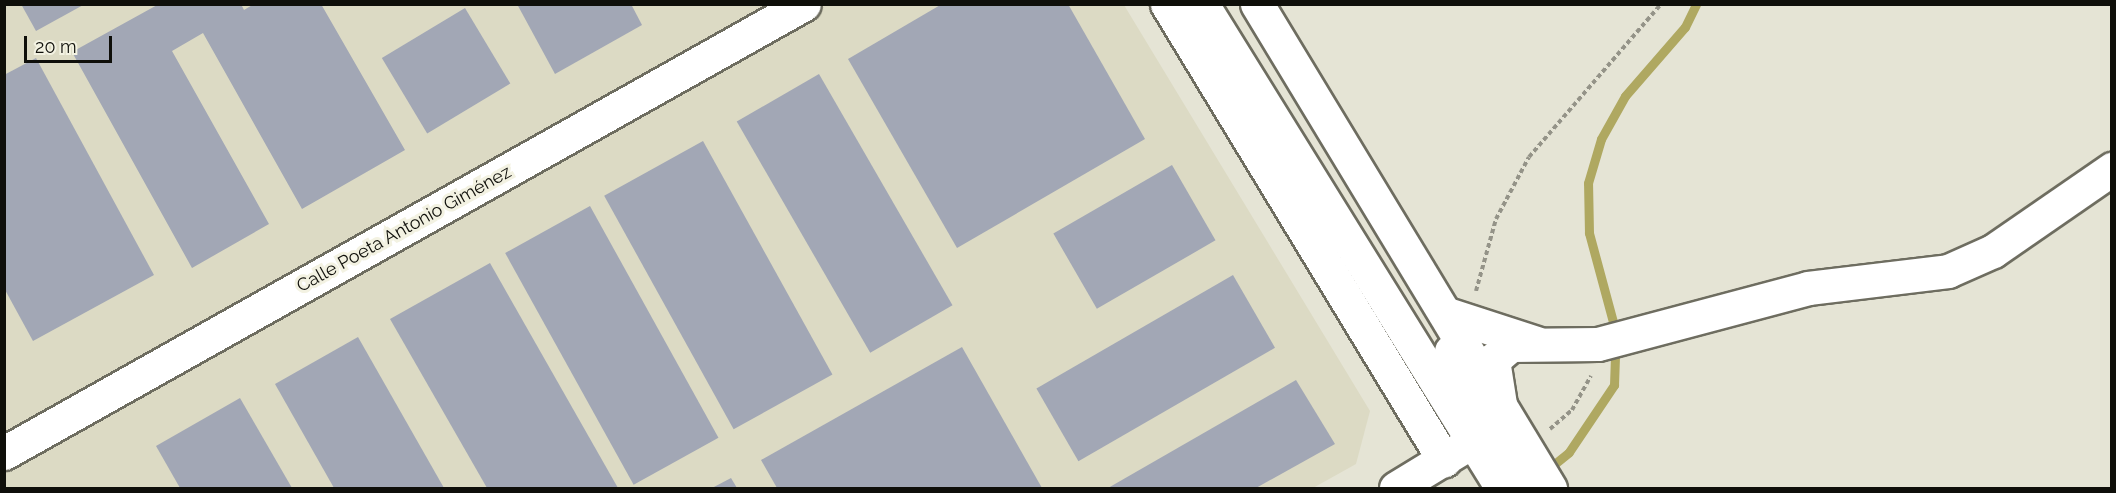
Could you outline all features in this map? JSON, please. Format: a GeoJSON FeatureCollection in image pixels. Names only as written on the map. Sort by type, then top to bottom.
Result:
{"type":"FeatureCollection","features":[{"type":"Feature","properties":{"kind":"street","name":"Calle Poeta Antonio Giménez"},"geometry":{"type":"LineString","coordinates":[[4,453],[804,4]]}},
{"type":"Feature","properties":{"kind":"street"},"geometry":{"type":"LineString","coordinates":[[1167,4],[1444,460]]}},
{"type":"Feature","properties":{"kind":"street"},"geometry":{"type":"LineString","coordinates":[[1202,4],[1502,489]]}},
{"type":"Feature","properties":{"kind":"street"},"geometry":{"type":"LineString","coordinates":[[1241,4],[1293,90],[1339,138],[1342,162],[1357,194],[1470,385],[1478,427],[1473,441]]}},
{"type":"Feature","properties":{"kind":"street"},"geometry":{"type":"LineString","coordinates":[[1257,4],[1339,138],[1458,317],[1500,404],[1550,489]]}},
{"type":"Feature","properties":{"kind":"street"},"geometry":{"type":"LineString","coordinates":[[1500,404],[1492,373],[1499,351],[1538,344],[1598,344],[1771,296],[1901,280],[1969,264],[2105,177]]}},
{"type":"Feature","properties":{"kind":"street"},"geometry":{"type":"LineString","coordinates":[[1458,317],[1538,344]]}},
{"type":"Feature","properties":{"kind":"street"},"geometry":{"type":"LineString","coordinates":[[1396,489],[1473,441],[1495,438],[1532,489]]}},
{"type":"Feature","properties":{"kind":"path"},"geometry":{"type":"LineString","coordinates":[[1458,317],[1496,219],[1529,158],[1661,4]]}},
{"type":"Feature","properties":{"kind":"path"},"geometry":{"type":"LineString","coordinates":[[1546,433],[1572,410],[1586,387],[1596,365],[1598,344]]}},
{"type":"Feature","properties":{"kind":"shaded area"},"geometry":{"type":"Polygon","coordinates":[[[4,5],[1124,5],[1370,411],[1356,464],[1313,488],[5,488],[4,5]]]}},
{"type":"Feature","properties":{"kind":"building"},"geometry":{"type":"Polygon","coordinates":[[[21,4],[85,4],[36,31],[21,4]]]}},
{"type":"Feature","properties":{"kind":"building"},"geometry":{"type":"Polygon","coordinates":[[[159,4],[241,4],[244,10],[254,4],[321,4],[405,150],[302,209],[203,33],[172,51],[269,224],[192,268],[72,52],[159,4]]]}},
{"type":"Feature","properties":{"kind":"building"},"geometry":{"type":"Polygon","coordinates":[[[517,4],[631,4],[642,25],[555,74],[517,4]]]}},
{"type":"Feature","properties":{"kind":"building"},"geometry":{"type":"Polygon","coordinates":[[[942,4],[1068,4],[1145,139],[957,248],[848,59],[942,4]]]}},
{"type":"Feature","properties":{"kind":"building"},"geometry":{"type":"Polygon","coordinates":[[[465,8],[510,83],[427,133],[382,58],[465,8]]]}},
{"type":"Feature","properties":{"kind":"building"},"geometry":{"type":"Polygon","coordinates":[[[36,58],[154,275],[33,341],[4,288],[4,75],[36,58]]]}},
{"type":"Feature","properties":{"kind":"building"},"geometry":{"type":"Polygon","coordinates":[[[819,74],[952,305],[870,353],[737,122],[819,74]]]}},
{"type":"Feature","properties":{"kind":"building"},"geometry":{"type":"Polygon","coordinates":[[[703,141],[832,375],[734,429],[604,196],[703,141]]]}},
{"type":"Feature","properties":{"kind":"building"},"geometry":{"type":"Polygon","coordinates":[[[1172,165],[1216,240],[1097,309],[1053,234],[1172,165]]]}},
{"type":"Feature","properties":{"kind":"building"},"geometry":{"type":"Polygon","coordinates":[[[590,206],[718,438],[634,485],[505,253],[590,206]]]}},
{"type":"Feature","properties":{"kind":"building"},"geometry":{"type":"Polygon","coordinates":[[[490,263],[618,488],[487,488],[390,319],[490,263]]]}},
{"type":"Feature","properties":{"kind":"building"},"geometry":{"type":"Polygon","coordinates":[[[1233,275],[1275,348],[1078,461],[1036,388],[1233,275]]]}},
{"type":"Feature","properties":{"kind":"building"},"geometry":{"type":"Polygon","coordinates":[[[358,337],[444,488],[334,488],[275,384],[358,337]]]}},
{"type":"Feature","properties":{"kind":"building"},"geometry":{"type":"Polygon","coordinates":[[[962,347],[1042,488],[777,488],[761,460],[962,347]]]}},
{"type":"Feature","properties":{"kind":"building"},"geometry":{"type":"Polygon","coordinates":[[[1296,380],[1335,444],[1256,488],[1108,488],[1296,380]]]}},
{"type":"Feature","properties":{"kind":"building"},"geometry":{"type":"Polygon","coordinates":[[[240,398],[292,488],[180,488],[156,446],[240,398]]]}},
{"type":"Feature","properties":{"kind":"building"},"geometry":{"type":"Polygon","coordinates":[[[731,478],[737,488],[712,488],[731,478]]]}},
{"type":"Feature","properties":{"kind":"waterway"},"geometry":{"type":"LineString","coordinates":[[1616,333],[1589,233],[1588,183],[1601,139],[1625,96],[1685,27],[1696,4]]}},
{"type":"Feature","properties":{"kind":"waterway"},"geometry":{"type":"LineString","coordinates":[[1547,470],[1569,452],[1614,385],[1615,347]]}}]}
